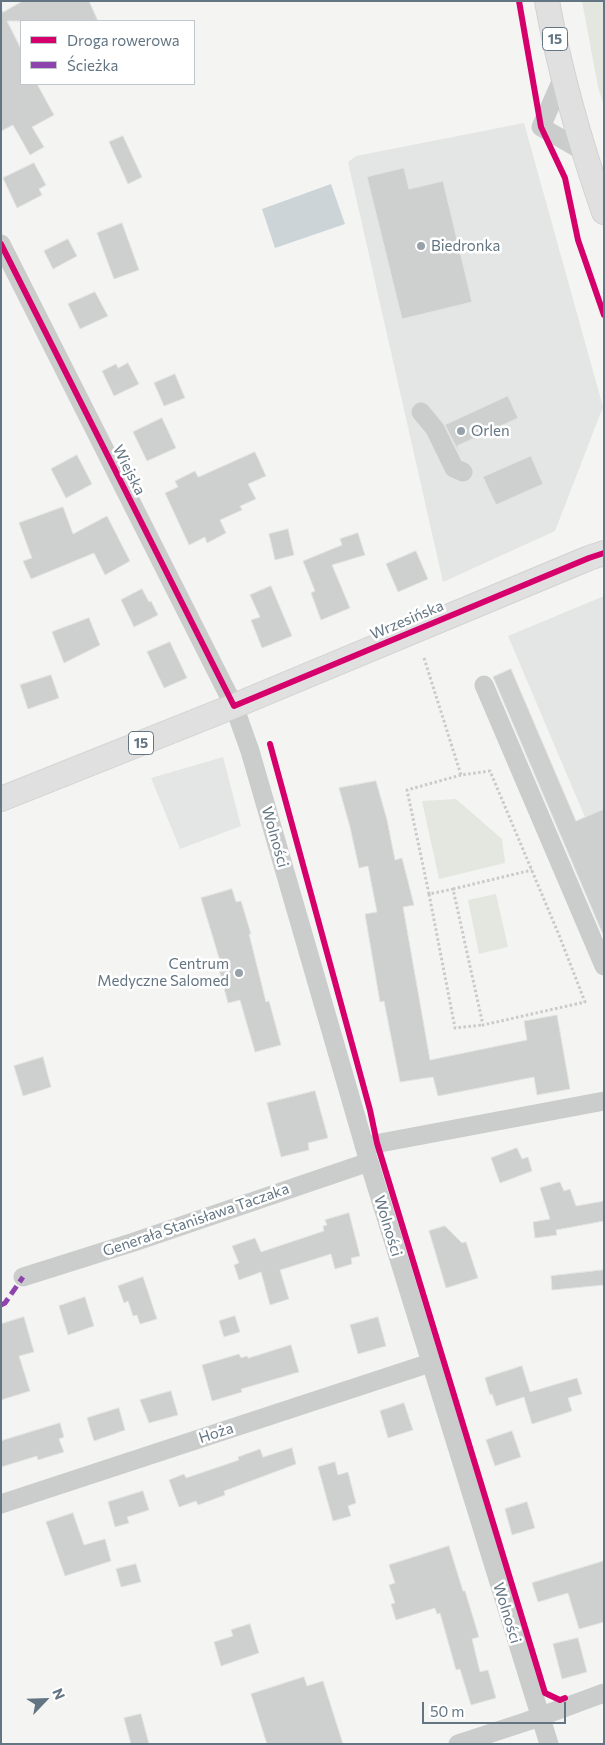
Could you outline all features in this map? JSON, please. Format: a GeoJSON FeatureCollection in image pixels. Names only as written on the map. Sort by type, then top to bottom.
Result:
{"type":"FeatureCollection","features":[{"type":"Feature","properties":{"kind":"main road","name":"15"},"geometry":{"type":"LineString","coordinates":[[547,1],[563,77],[583,151],[604,212]]}},
{"type":"Feature","properties":{"kind":"main road","name":"Wrzesińska"},"geometry":{"type":"LineString","coordinates":[[1,800],[234,706],[599,552]]}},
{"type":"Feature","properties":{"kind":"street"},"geometry":{"type":"LineString","coordinates":[[563,77],[541,127],[583,151]]}},
{"type":"Feature","properties":{"kind":"street","name":"Wiejska"},"geometry":{"type":"LineString","coordinates":[[1,244],[234,706]]}},
{"type":"Feature","properties":{"kind":"street"},"geometry":{"type":"LineString","coordinates":[[421,412],[435,430],[454,468],[464,472]]}},
{"type":"Feature","properties":{"kind":"street"},"geometry":{"type":"LineString","coordinates":[[484,685],[604,966]]}},
{"type":"Feature","properties":{"kind":"street","name":"Wolności"},"geometry":{"type":"LineString","coordinates":[[234,706],[250,751],[366,1154],[549,1744]]}},
{"type":"Feature","properties":{"kind":"street","name":"Generała Stanisława Taczaka"},"geometry":{"type":"LineString","coordinates":[[23,1277],[134,1242],[366,1154],[604,1101]]}},
{"type":"Feature","properties":{"kind":"street","name":"Hoża"},"geometry":{"type":"LineString","coordinates":[[1,1504],[430,1362]]}},
{"type":"Feature","properties":{"kind":"street"},"geometry":{"type":"LineString","coordinates":[[458,1744],[540,1717],[604,1693]]}},
{"type":"Feature","properties":{"kind":"path"},"geometry":{"type":"LineString","coordinates":[[424,658],[461,775]]}},
{"type":"Feature","properties":{"kind":"path"},"geometry":{"type":"LineString","coordinates":[[490,772],[585,1002],[482,1025],[455,1028],[407,790],[461,775],[490,772]]}},
{"type":"Feature","properties":{"kind":"path"},"geometry":{"type":"LineString","coordinates":[[429,894],[532,870]]}},
{"type":"Feature","properties":{"kind":"path"},"geometry":{"type":"LineString","coordinates":[[453,889],[482,1025]]}},
{"type":"Feature","properties":{"kind":"shaded area"},"geometry":{"type":"Polygon","coordinates":[[[582,1],[604,1],[604,106],[598,87],[582,1]]]}},
{"type":"Feature","properties":{"kind":"shaded area"},"geometry":{"type":"Polygon","coordinates":[[[524,123],[603,407],[555,531],[443,582],[348,162],[356,156],[524,123]]]}},
{"type":"Feature","properties":{"kind":"shaded area"},"geometry":{"type":"Polygon","coordinates":[[[331,184],[345,224],[275,248],[262,209],[331,184]]]}},
{"type":"Feature","properties":{"kind":"shaded area"},"geometry":{"type":"Polygon","coordinates":[[[604,596],[604,862],[508,636],[604,596]]]}},
{"type":"Feature","properties":{"kind":"shaded area"},"geometry":{"type":"Polygon","coordinates":[[[223,757],[241,826],[180,849],[151,778],[223,757]]]}},
{"type":"Feature","properties":{"kind":"shaded area"},"geometry":{"type":"Polygon","coordinates":[[[456,799],[502,839],[505,863],[439,879],[422,801],[456,799]]]}},
{"type":"Feature","properties":{"kind":"shaded area"},"geometry":{"type":"Polygon","coordinates":[[[496,894],[508,947],[479,954],[468,900],[496,894]]]}},
{"type":"Feature","properties":{"kind":"building"},"geometry":{"type":"Polygon","coordinates":[[[23,1],[89,1],[98,20],[7,21],[20,47],[20,85],[38,85],[54,115],[32,127],[44,147],[30,155],[13,125],[1,131],[1,9],[3,12],[23,1]]]}},
{"type":"Feature","properties":{"kind":"building"},"geometry":{"type":"Polygon","coordinates":[[[123,136],[142,177],[128,184],[109,142],[123,136]]]}},
{"type":"Feature","properties":{"kind":"building"},"geometry":{"type":"Polygon","coordinates":[[[34,163],[46,185],[39,189],[42,195],[17,208],[3,178],[34,163]]]}},
{"type":"Feature","properties":{"kind":"building","name":"Biedronka"},"geometry":{"type":"Polygon","coordinates":[[[404,168],[409,189],[443,181],[472,302],[402,319],[367,177],[404,168]]]}},
{"type":"Feature","properties":{"kind":"building"},"geometry":{"type":"Polygon","coordinates":[[[122,223],[139,270],[114,279],[97,233],[122,223]]]}},
{"type":"Feature","properties":{"kind":"building"},"geometry":{"type":"Polygon","coordinates":[[[68,239],[77,256],[53,269],[44,251],[68,239]]]}},
{"type":"Feature","properties":{"kind":"building"},"geometry":{"type":"Polygon","coordinates":[[[95,292],[108,316],[80,329],[68,304],[95,292]]]}},
{"type":"Feature","properties":{"kind":"building"},"geometry":{"type":"Polygon","coordinates":[[[128,363],[139,384],[114,396],[102,371],[116,364],[118,368],[128,363]]]}},
{"type":"Feature","properties":{"kind":"building"},"geometry":{"type":"Polygon","coordinates":[[[175,374],[185,398],[164,406],[154,383],[175,374]]]}},
{"type":"Feature","properties":{"kind":"building","name":"Orlen"},"geometry":{"type":"Polygon","coordinates":[[[508,396],[518,418],[457,446],[461,457],[445,425],[508,396]]]}},
{"type":"Feature","properties":{"kind":"building"},"geometry":{"type":"Polygon","coordinates":[[[162,418],[176,448],[147,461],[133,432],[162,418]]]}},
{"type":"Feature","properties":{"kind":"building"},"geometry":{"type":"Polygon","coordinates":[[[255,452],[266,476],[248,484],[256,499],[240,506],[242,510],[220,520],[226,533],[207,543],[205,537],[189,545],[165,493],[178,487],[175,481],[195,471],[198,477],[255,452]]]}},
{"type":"Feature","properties":{"kind":"building"},"geometry":{"type":"Polygon","coordinates":[[[77,455],[92,484],[66,498],[51,469],[77,455]]]}},
{"type":"Feature","properties":{"kind":"building"},"geometry":{"type":"Polygon","coordinates":[[[531,456],[543,484],[496,505],[483,477],[531,456]]]}},
{"type":"Feature","properties":{"kind":"building"},"geometry":{"type":"Polygon","coordinates":[[[63,507],[73,534],[107,516],[130,561],[105,575],[94,553],[31,579],[23,561],[32,558],[19,523],[63,507]]]}},
{"type":"Feature","properties":{"kind":"building"},"geometry":{"type":"Polygon","coordinates":[[[288,529],[294,555],[275,560],[269,534],[288,529]]]}},
{"type":"Feature","properties":{"kind":"building"},"geometry":{"type":"Polygon","coordinates":[[[358,533],[365,555],[332,565],[350,608],[321,620],[311,593],[315,591],[303,561],[342,545],[340,539],[358,533]]]}},
{"type":"Feature","properties":{"kind":"building"},"geometry":{"type":"Polygon","coordinates":[[[416,551],[428,579],[398,592],[386,564],[416,551]]]}},
{"type":"Feature","properties":{"kind":"building"},"geometry":{"type":"Polygon","coordinates":[[[271,586],[292,636],[262,648],[251,620],[260,617],[250,595],[271,586]]]}},
{"type":"Feature","properties":{"kind":"building"},"geometry":{"type":"Polygon","coordinates":[[[142,589],[158,615],[134,627],[121,600],[142,589]]]}},
{"type":"Feature","properties":{"kind":"building"},"geometry":{"type":"Polygon","coordinates":[[[89,618],[100,645],[64,663],[52,632],[89,618]]]}},
{"type":"Feature","properties":{"kind":"building"},"geometry":{"type":"Polygon","coordinates":[[[170,642],[187,678],[164,688],[147,652],[170,642]]]}},
{"type":"Feature","properties":{"kind":"building"},"geometry":{"type":"Polygon","coordinates":[[[511,669],[576,821],[604,809],[604,937],[493,677],[511,669]]]}},
{"type":"Feature","properties":{"kind":"building"},"geometry":{"type":"Polygon","coordinates":[[[51,675],[59,698],[28,709],[20,685],[51,675]]]}},
{"type":"Feature","properties":{"kind":"building"},"geometry":{"type":"Polygon","coordinates":[[[376,781],[387,820],[395,860],[402,858],[414,905],[403,907],[430,1060],[527,1040],[524,1021],[557,1015],[570,1089],[537,1095],[534,1077],[438,1096],[433,1077],[400,1082],[384,1001],[380,1002],[365,914],[377,912],[368,866],[359,868],[339,788],[376,781]]]}},
{"type":"Feature","properties":{"kind":"building"},"geometry":{"type":"Polygon","coordinates":[[[232,889],[236,902],[241,901],[251,934],[249,934],[266,1002],[269,1001],[281,1045],[255,1052],[240,1000],[228,1003],[217,962],[220,961],[201,898],[232,889]]]}},
{"type":"Feature","properties":{"kind":"building"},"geometry":{"type":"Polygon","coordinates":[[[43,1057],[51,1087],[23,1096],[14,1066],[43,1057]]]}},
{"type":"Feature","properties":{"kind":"building"},"geometry":{"type":"Polygon","coordinates":[[[315,1091],[328,1138],[308,1143],[309,1150],[281,1157],[267,1103],[315,1091]]]}},
{"type":"Feature","properties":{"kind":"building"},"geometry":{"type":"Polygon","coordinates":[[[517,1148],[522,1159],[528,1157],[532,1171],[500,1183],[491,1158],[517,1148]]]}},
{"type":"Feature","properties":{"kind":"building"},"geometry":{"type":"Polygon","coordinates":[[[560,1182],[564,1191],[570,1189],[576,1206],[604,1201],[604,1221],[556,1230],[557,1235],[535,1238],[533,1222],[550,1219],[540,1188],[560,1182]]]}},
{"type":"Feature","properties":{"kind":"building"},"geometry":{"type":"Polygon","coordinates":[[[349,1213],[360,1256],[351,1258],[352,1264],[335,1269],[331,1254],[280,1270],[289,1299],[270,1305],[261,1272],[239,1280],[234,1265],[239,1263],[232,1246],[255,1238],[261,1252],[324,1231],[323,1226],[327,1225],[325,1220],[349,1213]]]}},
{"type":"Feature","properties":{"kind":"building"},"geometry":{"type":"Polygon","coordinates":[[[445,1226],[462,1243],[466,1242],[478,1278],[446,1288],[429,1231],[445,1226]]]}},
{"type":"Feature","properties":{"kind":"building"},"geometry":{"type":"Polygon","coordinates":[[[604,1270],[604,1285],[552,1290],[551,1276],[604,1270]]]}},
{"type":"Feature","properties":{"kind":"building"},"geometry":{"type":"Polygon","coordinates":[[[143,1277],[157,1319],[140,1324],[137,1315],[133,1316],[128,1301],[124,1303],[118,1286],[143,1277]]]}},
{"type":"Feature","properties":{"kind":"building"},"geometry":{"type":"Polygon","coordinates":[[[85,1297],[94,1326],[68,1335],[59,1306],[85,1297]]]}},
{"type":"Feature","properties":{"kind":"building"},"geometry":{"type":"Polygon","coordinates":[[[235,1316],[240,1332],[224,1337],[219,1321],[235,1316]]]}},
{"type":"Feature","properties":{"kind":"building"},"geometry":{"type":"Polygon","coordinates":[[[24,1317],[34,1352],[19,1356],[30,1391],[1,1400],[1,1324],[24,1317]]]}},
{"type":"Feature","properties":{"kind":"building"},"geometry":{"type":"Polygon","coordinates":[[[378,1317],[386,1346],[358,1354],[350,1325],[378,1317]]]}},
{"type":"Feature","properties":{"kind":"building"},"geometry":{"type":"Polygon","coordinates":[[[291,1345],[299,1372],[241,1389],[242,1392],[212,1401],[202,1365],[239,1354],[241,1358],[247,1356],[248,1358],[291,1345]]]}},
{"type":"Feature","properties":{"kind":"building"},"geometry":{"type":"Polygon","coordinates":[[[522,1366],[530,1392],[577,1378],[582,1394],[568,1398],[572,1411],[532,1424],[524,1397],[496,1406],[492,1394],[490,1395],[485,1378],[522,1366]]]}},
{"type":"Feature","properties":{"kind":"building"},"geometry":{"type":"Polygon","coordinates":[[[171,1391],[178,1415],[149,1423],[140,1400],[171,1391]]]}},
{"type":"Feature","properties":{"kind":"building"},"geometry":{"type":"Polygon","coordinates":[[[404,1403],[413,1430],[388,1438],[380,1411],[404,1403]]]}},
{"type":"Feature","properties":{"kind":"building"},"geometry":{"type":"Polygon","coordinates":[[[119,1408],[125,1430],[94,1441],[87,1418],[119,1408]]]}},
{"type":"Feature","properties":{"kind":"building"},"geometry":{"type":"Polygon","coordinates":[[[60,1423],[64,1437],[59,1439],[64,1452],[38,1460],[37,1456],[1,1467],[1,1441],[60,1423]]]}},
{"type":"Feature","properties":{"kind":"building"},"geometry":{"type":"Polygon","coordinates":[[[512,1431],[521,1457],[495,1466],[486,1440],[512,1431]]]}},
{"type":"Feature","properties":{"kind":"building"},"geometry":{"type":"Polygon","coordinates":[[[292,1448],[296,1464],[224,1491],[225,1495],[198,1505],[196,1501],[179,1507],[169,1480],[184,1474],[186,1478],[239,1460],[238,1457],[260,1449],[263,1457],[292,1448]]]}},
{"type":"Feature","properties":{"kind":"building"},"geometry":{"type":"Polygon","coordinates":[[[335,1462],[338,1475],[348,1472],[356,1503],[348,1506],[351,1516],[333,1521],[318,1467],[335,1462]]]}},
{"type":"Feature","properties":{"kind":"building"},"geometry":{"type":"Polygon","coordinates":[[[143,1491],[149,1510],[127,1517],[129,1523],[115,1527],[108,1502],[143,1491]]]}},
{"type":"Feature","properties":{"kind":"building"},"geometry":{"type":"Polygon","coordinates":[[[527,1502],[535,1528],[512,1535],[505,1509],[527,1502]]]}},
{"type":"Feature","properties":{"kind":"building"},"geometry":{"type":"Polygon","coordinates":[[[73,1513],[84,1545],[105,1539],[111,1561],[65,1576],[46,1522],[73,1513]]]}},
{"type":"Feature","properties":{"kind":"building"},"geometry":{"type":"Polygon","coordinates":[[[449,1546],[479,1637],[472,1639],[480,1672],[488,1670],[496,1698],[471,1705],[460,1669],[456,1670],[440,1613],[437,1614],[435,1608],[396,1620],[391,1604],[395,1603],[389,1585],[395,1583],[389,1565],[449,1546]]]}},
{"type":"Feature","properties":{"kind":"building"},"geometry":{"type":"Polygon","coordinates":[[[604,1561],[604,1622],[579,1629],[568,1593],[538,1602],[532,1583],[604,1561]]]}},
{"type":"Feature","properties":{"kind":"building"},"geometry":{"type":"Polygon","coordinates":[[[136,1564],[141,1582],[121,1587],[116,1569],[136,1564]]]}},
{"type":"Feature","properties":{"kind":"building"},"geometry":{"type":"Polygon","coordinates":[[[250,1624],[259,1653],[221,1666],[214,1642],[233,1636],[231,1630],[250,1624]]]}},
{"type":"Feature","properties":{"kind":"building"},"geometry":{"type":"Polygon","coordinates":[[[578,1638],[587,1672],[562,1679],[553,1644],[578,1638]]]}},
{"type":"Feature","properties":{"kind":"building"},"geometry":{"type":"Polygon","coordinates":[[[304,1677],[307,1686],[323,1681],[343,1744],[267,1744],[251,1694],[304,1677]]]}},
{"type":"Feature","properties":{"kind":"building"},"geometry":{"type":"Polygon","coordinates":[[[141,1714],[149,1744],[131,1744],[124,1718],[141,1714]]]}},
{"type":"Feature","properties":{"kind":"marked path"},"geometry":{"type":"LineString","coordinates":[[1,1305],[5,1303],[23,1277]]}},
{"type":"Feature","properties":{"kind":"cycle path"},"geometry":{"type":"LineString","coordinates":[[519,1],[541,127],[565,178],[578,240],[604,315]]}},
{"type":"Feature","properties":{"kind":"cycle path"},"geometry":{"type":"LineString","coordinates":[[1,244],[234,706],[604,553]]}},
{"type":"Feature","properties":{"kind":"cycle path"},"geometry":{"type":"LineString","coordinates":[[270,744],[370,1110],[377,1143],[545,1693],[560,1700],[565,1698]]}},
{"type":"Feature","properties":{"kind":"place","name":"Biedronka"},"geometry":{"type":"Point","coordinates":[421,246]}},
{"type":"Feature","properties":{"kind":"place","name":"Orlen"},"geometry":{"type":"Point","coordinates":[461,431]}},
{"type":"Feature","properties":{"kind":"place","name":"Centrum Medyczne Salomed"},"geometry":{"type":"Point","coordinates":[239,973]}}]}
